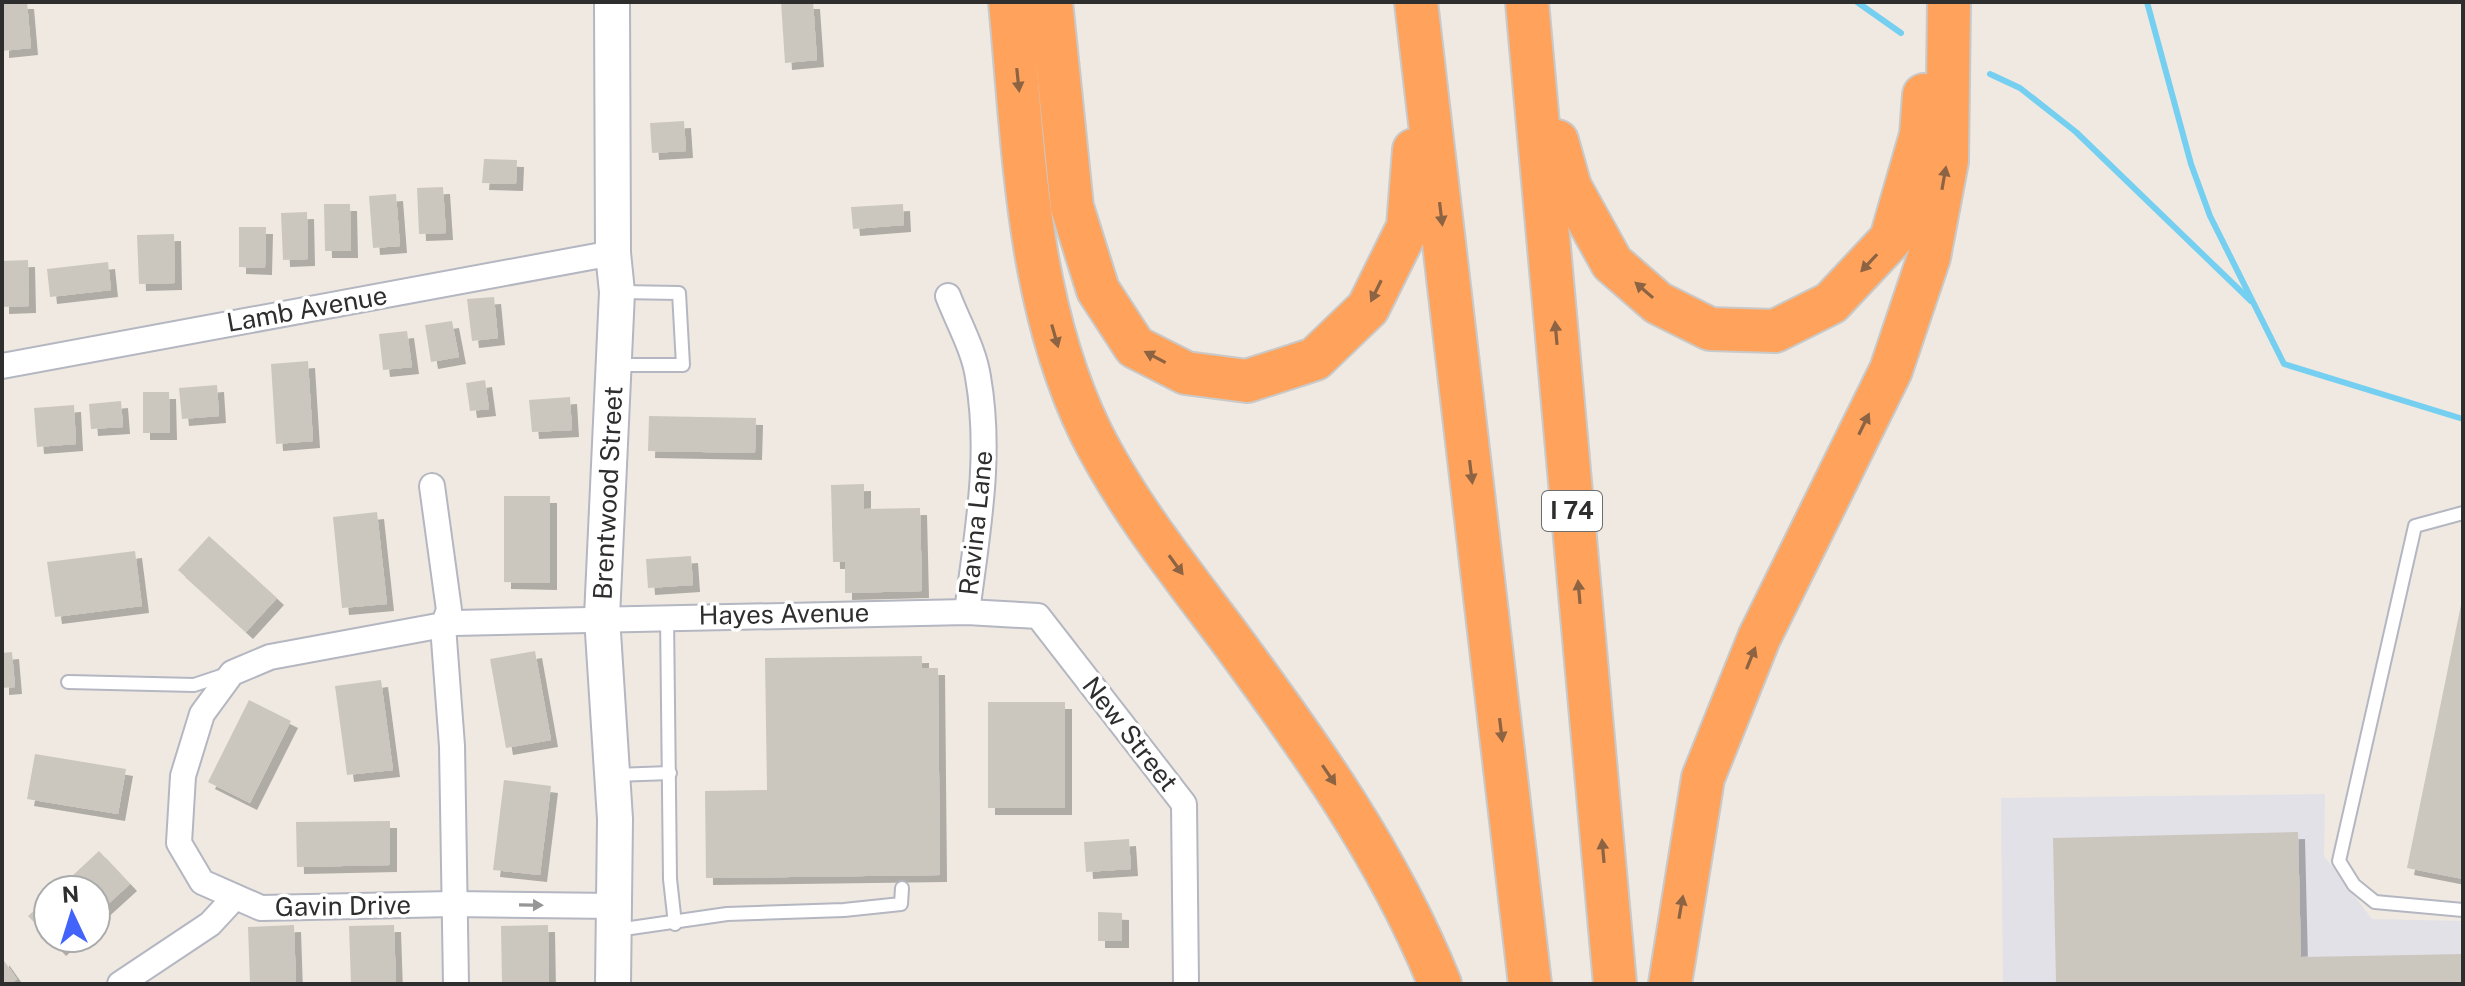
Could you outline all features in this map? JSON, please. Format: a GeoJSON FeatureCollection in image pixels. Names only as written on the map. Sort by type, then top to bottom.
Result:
{"type":"FeatureCollection","features":[{"type":"Feature","properties":{"kind":"highway"},"geometry":{"type":"LineString","coordinates":[[1010,2],[1038,261],[1068,379],[1092,434],[1123,490],[1348,803],[1389,874],[1440,984]]}},
{"type":"Feature","properties":{"kind":"highway"},"geometry":{"type":"LineString","coordinates":[[1051,2],[1072,207],[1098,290],[1135,347],[1186,373],[1247,381],[1315,359],[1368,308],[1408,227],[1422,53]]}},
{"type":"Feature","properties":{"kind":"highway"},"geometry":{"type":"LineString","coordinates":[[1416,2],[1530,984]]}},
{"type":"Feature","properties":{"kind":"highway"},"geometry":{"type":"LineString","coordinates":[[1529,20],[1570,187],[1612,263],[1658,303],[1710,329],[1775,331],[1831,303],[1891,239],[1921,135],[1927,2]]}},
{"type":"Feature","properties":{"kind":"highway"},"geometry":{"type":"LineString","coordinates":[[1670,984],[1703,778],[1759,638],[1891,370],[1929,257],[1947,161],[1949,2]]}},
{"type":"Feature","properties":{"kind":"highway","name":"I 74"},"geometry":{"type":"LineString","coordinates":[[1529,20],[1615,984]]}},
{"type":"Feature","properties":{"kind":"main road","name":"Brentwood Street"},"geometry":{"type":"LineString","coordinates":[[612,2],[613,253],[617,292],[602,617],[612,775],[613,984]]}},
{"type":"Feature","properties":{"kind":"street","name":"Lamb Avenue"},"geometry":{"type":"LineString","coordinates":[[2,366],[613,253]]}},
{"type":"Feature","properties":{"kind":"street","name":"Ravina Lane"},"geometry":{"type":"LineString","coordinates":[[948,296],[978,374],[984,433],[983,501],[967,612]]}},
{"type":"Feature","properties":{"kind":"street"},"geometry":{"type":"LineString","coordinates":[[432,486],[449,610],[443,626],[452,746],[456,984]]}},
{"type":"Feature","properties":{"kind":"street","name":"Hayes Avenue"},"geometry":{"type":"LineString","coordinates":[[602,617],[967,612]]}},
{"type":"Feature","properties":{"kind":"street","name":"New Street"},"geometry":{"type":"LineString","coordinates":[[967,612],[1038,616],[1184,804],[1186,984]]}},
{"type":"Feature","properties":{"kind":"street"},"geometry":{"type":"LineString","coordinates":[[232,673],[270,657],[443,626],[602,617]]}},
{"type":"Feature","properties":{"kind":"street","name":"Gavin Drive"},"geometry":{"type":"LineString","coordinates":[[232,673],[202,714],[183,776],[179,843],[202,882],[261,908],[453,904],[614,918]]}},
{"type":"Feature","properties":{"kind":"street"},"geometry":{"type":"LineString","coordinates":[[120,984],[210,924],[235,897]]}},
{"type":"Feature","properties":{"kind":"lane"},"geometry":{"type":"LineString","coordinates":[[614,365],[683,365],[679,293],[617,292]]}},
{"type":"Feature","properties":{"kind":"lane"},"geometry":{"type":"LineString","coordinates":[[2463,513],[2415,526],[2339,861],[2354,885],[2375,902],[2463,910]]}},
{"type":"Feature","properties":{"kind":"lane"},"geometry":{"type":"LineString","coordinates":[[667,616],[670,879],[675,924]]}},
{"type":"Feature","properties":{"kind":"lane"},"geometry":{"type":"LineString","coordinates":[[68,682],[194,685],[232,673]]}},
{"type":"Feature","properties":{"kind":"lane"},"geometry":{"type":"LineString","coordinates":[[612,775],[670,773]]}},
{"type":"Feature","properties":{"kind":"lane"},"geometry":{"type":"LineString","coordinates":[[614,918],[675,924],[727,914],[844,910],[901,904],[902,888]]}},
{"type":"Feature","properties":{"kind":"shaded area"},"geometry":{"type":"Polygon","coordinates":[[[2325,794],[2324,856],[2372,919],[2463,921],[2463,984],[2003,984],[2001,798],[2325,794]]]}},
{"type":"Feature","properties":{"kind":"building"},"geometry":{"type":"Polygon","coordinates":[[[2,2],[27,2],[31,48],[2,51],[2,2]]]}},
{"type":"Feature","properties":{"kind":"building"},"geometry":{"type":"Polygon","coordinates":[[[781,2],[813,2],[817,60],[785,63],[781,2]]]}},
{"type":"Feature","properties":{"kind":"building"},"geometry":{"type":"Polygon","coordinates":[[[684,121],[686,151],[652,153],[650,123],[684,121]]]}},
{"type":"Feature","properties":{"kind":"building"},"geometry":{"type":"Polygon","coordinates":[[[484,159],[517,160],[516,184],[482,183],[484,159]]]}},
{"type":"Feature","properties":{"kind":"building"},"geometry":{"type":"Polygon","coordinates":[[[443,187],[446,233],[419,234],[417,188],[443,187]]]}},
{"type":"Feature","properties":{"kind":"building"},"geometry":{"type":"Polygon","coordinates":[[[396,194],[400,246],[373,248],[369,196],[396,194]]]}},
{"type":"Feature","properties":{"kind":"building"},"geometry":{"type":"Polygon","coordinates":[[[324,204],[350,204],[351,251],[325,251],[324,204]]]}},
{"type":"Feature","properties":{"kind":"building"},"geometry":{"type":"Polygon","coordinates":[[[903,204],[904,225],[853,229],[851,207],[903,204]]]}},
{"type":"Feature","properties":{"kind":"building"},"geometry":{"type":"Polygon","coordinates":[[[307,212],[308,259],[283,260],[281,213],[307,212]]]}},
{"type":"Feature","properties":{"kind":"building"},"geometry":{"type":"Polygon","coordinates":[[[239,227],[266,227],[265,268],[239,267],[239,227]]]}},
{"type":"Feature","properties":{"kind":"building"},"geometry":{"type":"Polygon","coordinates":[[[174,234],[175,283],[139,284],[137,235],[174,234]]]}},
{"type":"Feature","properties":{"kind":"building"},"geometry":{"type":"Polygon","coordinates":[[[28,260],[29,306],[2,307],[2,261],[28,260]]]}},
{"type":"Feature","properties":{"kind":"building"},"geometry":{"type":"Polygon","coordinates":[[[108,262],[111,290],[50,297],[47,269],[108,262]]]}},
{"type":"Feature","properties":{"kind":"building"},"geometry":{"type":"Polygon","coordinates":[[[494,297],[498,338],[472,341],[467,299],[494,297]]]}},
{"type":"Feature","properties":{"kind":"building"},"geometry":{"type":"Polygon","coordinates":[[[452,321],[459,357],[431,362],[425,325],[452,321]]]}},
{"type":"Feature","properties":{"kind":"building"},"geometry":{"type":"Polygon","coordinates":[[[407,331],[412,367],[383,370],[379,334],[407,331]]]}},
{"type":"Feature","properties":{"kind":"building"},"geometry":{"type":"Polygon","coordinates":[[[308,361],[313,441],[276,444],[271,364],[308,361]]]}},
{"type":"Feature","properties":{"kind":"building"},"geometry":{"type":"Polygon","coordinates":[[[485,380],[489,409],[470,411],[466,383],[485,380]]]}},
{"type":"Feature","properties":{"kind":"building"},"geometry":{"type":"Polygon","coordinates":[[[217,385],[219,416],[182,419],[179,388],[217,385]]]}},
{"type":"Feature","properties":{"kind":"building"},"geometry":{"type":"Polygon","coordinates":[[[143,392],[169,392],[170,433],[143,433],[143,392]]]}},
{"type":"Feature","properties":{"kind":"building"},"geometry":{"type":"Polygon","coordinates":[[[570,397],[572,430],[532,432],[529,400],[570,397]]]}},
{"type":"Feature","properties":{"kind":"building"},"geometry":{"type":"Polygon","coordinates":[[[121,401],[123,427],[91,429],[89,404],[121,401]]]}},
{"type":"Feature","properties":{"kind":"building"},"geometry":{"type":"Polygon","coordinates":[[[74,405],[76,444],[37,447],[34,408],[74,405]]]}},
{"type":"Feature","properties":{"kind":"building"},"geometry":{"type":"Polygon","coordinates":[[[649,416],[756,418],[755,453],[648,451],[649,416]]]}},
{"type":"Feature","properties":{"kind":"building"},"geometry":{"type":"Polygon","coordinates":[[[864,484],[864,509],[920,508],[922,591],[845,593],[845,562],[833,562],[831,485],[864,484]]]}},
{"type":"Feature","properties":{"kind":"building"},"geometry":{"type":"Polygon","coordinates":[[[504,496],[550,496],[550,583],[504,582],[504,496]]]}},
{"type":"Feature","properties":{"kind":"building"},"geometry":{"type":"Polygon","coordinates":[[[377,512],[387,604],[342,608],[333,517],[377,512]]]}},
{"type":"Feature","properties":{"kind":"building"},"geometry":{"type":"Polygon","coordinates":[[[209,536],[277,598],[246,632],[178,570],[209,536]]]}},
{"type":"Feature","properties":{"kind":"building"},"geometry":{"type":"Polygon","coordinates":[[[135,551],[142,606],[55,617],[47,562],[135,551]]]}},
{"type":"Feature","properties":{"kind":"building"},"geometry":{"type":"Polygon","coordinates":[[[691,556],[693,585],[648,588],[646,559],[691,556]]]}},
{"type":"Feature","properties":{"kind":"building"},"geometry":{"type":"Polygon","coordinates":[[[2463,601],[2463,879],[2407,868],[2463,601]]]}},
{"type":"Feature","properties":{"kind":"building"},"geometry":{"type":"Polygon","coordinates":[[[535,651],[551,740],[506,748],[490,659],[535,651]]]}},
{"type":"Feature","properties":{"kind":"building"},"geometry":{"type":"Polygon","coordinates":[[[12,652],[15,687],[2,688],[2,653],[12,652]]]}},
{"type":"Feature","properties":{"kind":"building"},"geometry":{"type":"Polygon","coordinates":[[[922,656],[922,668],[938,668],[940,875],[706,878],[705,791],[767,790],[765,658],[922,656]]]}},
{"type":"Feature","properties":{"kind":"building"},"geometry":{"type":"Polygon","coordinates":[[[381,680],[393,770],[347,775],[335,686],[381,680]]]}},
{"type":"Feature","properties":{"kind":"building"},"geometry":{"type":"Polygon","coordinates":[[[249,700],[291,721],[250,803],[208,782],[249,700]]]}},
{"type":"Feature","properties":{"kind":"building"},"geometry":{"type":"Polygon","coordinates":[[[988,702],[1065,702],[1065,808],[988,808],[988,702]]]}},
{"type":"Feature","properties":{"kind":"building"},"geometry":{"type":"Polygon","coordinates":[[[35,754],[126,769],[118,814],[27,799],[35,754]]]}},
{"type":"Feature","properties":{"kind":"building"},"geometry":{"type":"Polygon","coordinates":[[[504,780],[551,786],[540,875],[493,870],[504,780]]]}},
{"type":"Feature","properties":{"kind":"building"},"geometry":{"type":"Polygon","coordinates":[[[390,821],[390,865],[297,867],[296,822],[390,821]]]}},
{"type":"Feature","properties":{"kind":"building"},"geometry":{"type":"Polygon","coordinates":[[[2298,832],[2301,957],[2463,954],[2463,984],[2056,984],[2053,838],[2298,832]]]}},
{"type":"Feature","properties":{"kind":"building"},"geometry":{"type":"Polygon","coordinates":[[[1129,839],[1131,869],[1086,872],[1084,842],[1129,839]]]}},
{"type":"Feature","properties":{"kind":"building"},"geometry":{"type":"Polygon","coordinates":[[[99,851],[130,884],[112,900],[112,874],[74,874],[99,851]]]}},
{"type":"Feature","properties":{"kind":"building"},"geometry":{"type":"Polygon","coordinates":[[[1098,912],[1122,913],[1122,941],[1098,941],[1098,912]]]}},
{"type":"Feature","properties":{"kind":"building"},"geometry":{"type":"Polygon","coordinates":[[[294,925],[296,984],[250,984],[248,927],[294,925]]]}},
{"type":"Feature","properties":{"kind":"building"},"geometry":{"type":"Polygon","coordinates":[[[394,925],[396,984],[351,984],[349,926],[394,925]]]}},
{"type":"Feature","properties":{"kind":"building"},"geometry":{"type":"Polygon","coordinates":[[[548,925],[549,984],[502,984],[501,926],[548,925]]]}},
{"type":"Feature","properties":{"kind":"building"},"geometry":{"type":"Polygon","coordinates":[[[2,958],[17,979],[10,984],[2,984],[2,958]]]}},
{"type":"Feature","properties":{"kind":"waterway"},"geometry":{"type":"LineString","coordinates":[[1857,2],[1901,33]]}},
{"type":"Feature","properties":{"kind":"waterway"},"geometry":{"type":"LineString","coordinates":[[2147,2],[2191,164],[2210,216],[2284,364],[2463,419]]}},
{"type":"Feature","properties":{"kind":"waterway"},"geometry":{"type":"LineString","coordinates":[[1990,74],[2020,88],[2076,132],[2251,301]]}}]}
